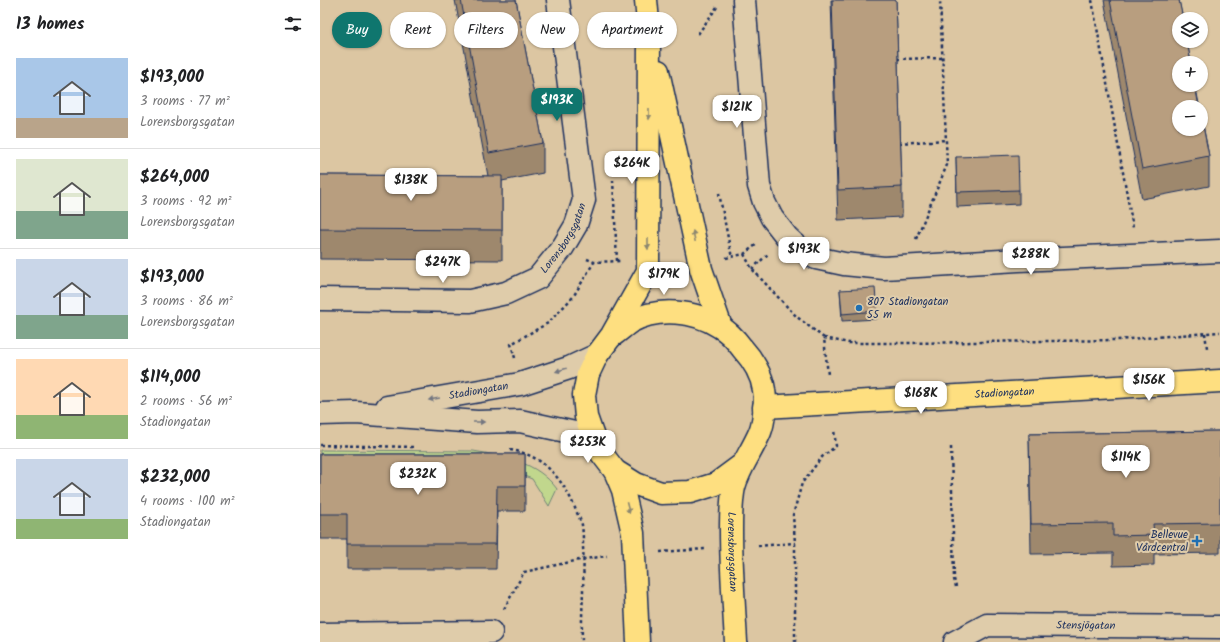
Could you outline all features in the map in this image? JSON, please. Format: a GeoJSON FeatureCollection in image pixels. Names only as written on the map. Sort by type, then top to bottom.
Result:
{"type":"FeatureCollection","features":[{"type":"Feature","properties":{"kind":"main road","name":"Lorensborgsgatan"},"geometry":{"type":"LineString","coordinates":[[646,0],[647,12]]}},
{"type":"Feature","properties":{"kind":"main road","name":"Lorensborgsgatan"},"geometry":{"type":"LineString","coordinates":[[638,642],[633,533],[630,516],[623,490],[615,471],[602,454],[593,436],[586,417],[584,395],[588,374],[597,355],[612,335],[648,271],[649,48]]}},
{"type":"Feature","properties":{"kind":"main road","name":"Lorensborgsgatan"},"geometry":{"type":"LineString","coordinates":[[652,48],[701,269],[720,327]]}},
{"type":"Feature","properties":{"kind":"main road","name":"Lorensborgsgatan"},"geometry":{"type":"LineString","coordinates":[[612,335],[631,322],[653,314],[677,312],[700,317],[720,327],[735,339],[758,371],[764,390],[764,407],[760,431],[743,464],[734,488],[732,510],[731,547],[736,642]]}},
{"type":"Feature","properties":{"kind":"main road","name":"Stadiongatan"},"geometry":{"type":"LineString","coordinates":[[764,407],[1220,381]]}},
{"type":"Feature","properties":{"kind":"main road","name":"Lorensborgsgatan"},"geometry":{"type":"LineString","coordinates":[[615,471],[636,484],[661,493],[690,492],[716,484],[743,464]]}},
{"type":"Feature","properties":{"kind":"street","name":"Lorensborgsgatan"},"geometry":{"type":"LineString","coordinates":[[320,300],[470,301],[506,293],[538,278],[563,247],[576,225],[584,200],[558,0]]}},
{"type":"Feature","properties":{"kind":"street"},"geometry":{"type":"LineString","coordinates":[[744,0],[759,186],[764,202],[778,227],[799,248],[816,258],[844,264],[884,268],[1018,260],[1220,251]]}},
{"type":"Feature","properties":{"kind":"street","name":"Stadiongatan"},"geometry":{"type":"LineString","coordinates":[[356,413],[520,384],[569,368],[597,355]]}},
{"type":"Feature","properties":{"kind":"street","name":"Stadiongatan"},"geometry":{"type":"LineString","coordinates":[[320,414],[356,413],[477,422],[520,421],[593,436]]}},
{"type":"Feature","properties":{"kind":"street","name":"Stensjögatan"},"geometry":{"type":"LineString","coordinates":[[955,642],[987,625],[1220,628]]}},
{"type":"Feature","properties":{"kind":"street"},"geometry":{"type":"LineString","coordinates":[[320,634],[491,632]]}},
{"type":"Feature","properties":{"kind":"path"},"geometry":{"type":"LineString","coordinates":[[905,267],[947,165],[940,0]]}},
{"type":"Feature","properties":{"kind":"path"},"geometry":{"type":"LineString","coordinates":[[1092,0],[1131,213],[1137,254]]}},
{"type":"Feature","properties":{"kind":"path"},"geometry":{"type":"LineString","coordinates":[[698,34],[717,6]]}},
{"type":"Feature","properties":{"kind":"path"},"geometry":{"type":"LineString","coordinates":[[897,59],[942,58]]}},
{"type":"Feature","properties":{"kind":"path"},"geometry":{"type":"LineString","coordinates":[[900,142],[946,140]]}},
{"type":"Feature","properties":{"kind":"path"},"geometry":{"type":"LineString","coordinates":[[613,180],[617,261]]}},
{"type":"Feature","properties":{"kind":"path"},"geometry":{"type":"LineString","coordinates":[[719,193],[732,258]]}},
{"type":"Feature","properties":{"kind":"path"},"geometry":{"type":"LineString","coordinates":[[744,254],[752,269],[797,317],[824,338],[849,343],[1117,340],[1220,332]]}},
{"type":"Feature","properties":{"kind":"path"},"geometry":{"type":"LineString","coordinates":[[511,344],[548,323],[573,297],[594,262]]}},
{"type":"Feature","properties":{"kind":"path"},"geometry":{"type":"LineString","coordinates":[[1205,333],[1207,348]]}},
{"type":"Feature","properties":{"kind":"path"},"geometry":{"type":"LineString","coordinates":[[795,642],[795,543],[793,515],[802,483],[822,457],[836,446],[824,338]]}},
{"type":"Feature","properties":{"kind":"path"},"geometry":{"type":"LineString","coordinates":[[951,447],[954,579],[956,587]]}},
{"type":"Feature","properties":{"kind":"path"},"geometry":{"type":"LineString","coordinates":[[519,452],[540,460],[552,471],[568,492],[582,525],[584,558],[582,642]]}},
{"type":"Feature","properties":{"kind":"path"},"geometry":{"type":"LineString","coordinates":[[491,632],[524,572],[584,558],[795,543]]}},
{"type":"Feature","properties":{"kind":"green space"},"geometry":{"type":"Polygon","coordinates":[[[320,450],[473,451],[497,455],[530,466],[540,472],[557,489],[549,506],[532,479],[511,471],[320,471],[320,450]]]}},
{"type":"Feature","properties":{"kind":"building"},"geometry":{"type":"Polygon","coordinates":[[[461,0],[516,0],[543,143],[489,153],[470,48],[518,48],[518,12],[463,12],[461,0]]]}},
{"type":"Feature","properties":{"kind":"building"},"geometry":{"type":"Polygon","coordinates":[[[832,0],[896,0],[902,187],[838,190],[832,0]]]}},
{"type":"Feature","properties":{"kind":"building"},"geometry":{"type":"Polygon","coordinates":[[[1110,0],[1179,0],[1182,12],[1172,12],[1172,48],[1188,48],[1190,56],[1172,56],[1172,92],[1196,92],[1198,100],[1172,100],[1172,136],[1205,136],[1209,156],[1142,169],[1110,0]]]}},
{"type":"Feature","properties":{"kind":"building"},"geometry":{"type":"Polygon","coordinates":[[[1018,155],[1019,190],[957,192],[956,157],[1018,155]]]}},
{"type":"Feature","properties":{"kind":"building"},"geometry":{"type":"Polygon","coordinates":[[[320,175],[502,176],[502,230],[320,229],[320,175]]]}},
{"type":"Feature","properties":{"kind":"building","name":"807 Stadiongatan 55 m"},"geometry":{"type":"Polygon","coordinates":[[[875,288],[877,311],[842,314],[840,290],[875,288]]]}},
{"type":"Feature","properties":{"kind":"building"},"geometry":{"type":"Polygon","coordinates":[[[1220,431],[1220,523],[1153,524],[1154,535],[1113,536],[1113,523],[1031,524],[1029,434],[1220,431]]]}},
{"type":"Feature","properties":{"kind":"building"},"geometry":{"type":"Polygon","coordinates":[[[320,454],[525,454],[525,486],[497,486],[496,544],[347,544],[347,514],[320,514],[320,454]]]}},
{"type":"Feature","properties":{"kind":"place","name":"807 Stadiongatan 55 m"},"geometry":{"type":"Point","coordinates":[859,308]}},
{"type":"Feature","properties":{"kind":"place","name":"Bellevue Vårdcentral"},"geometry":{"type":"Point","coordinates":[1197,541]}}]}
